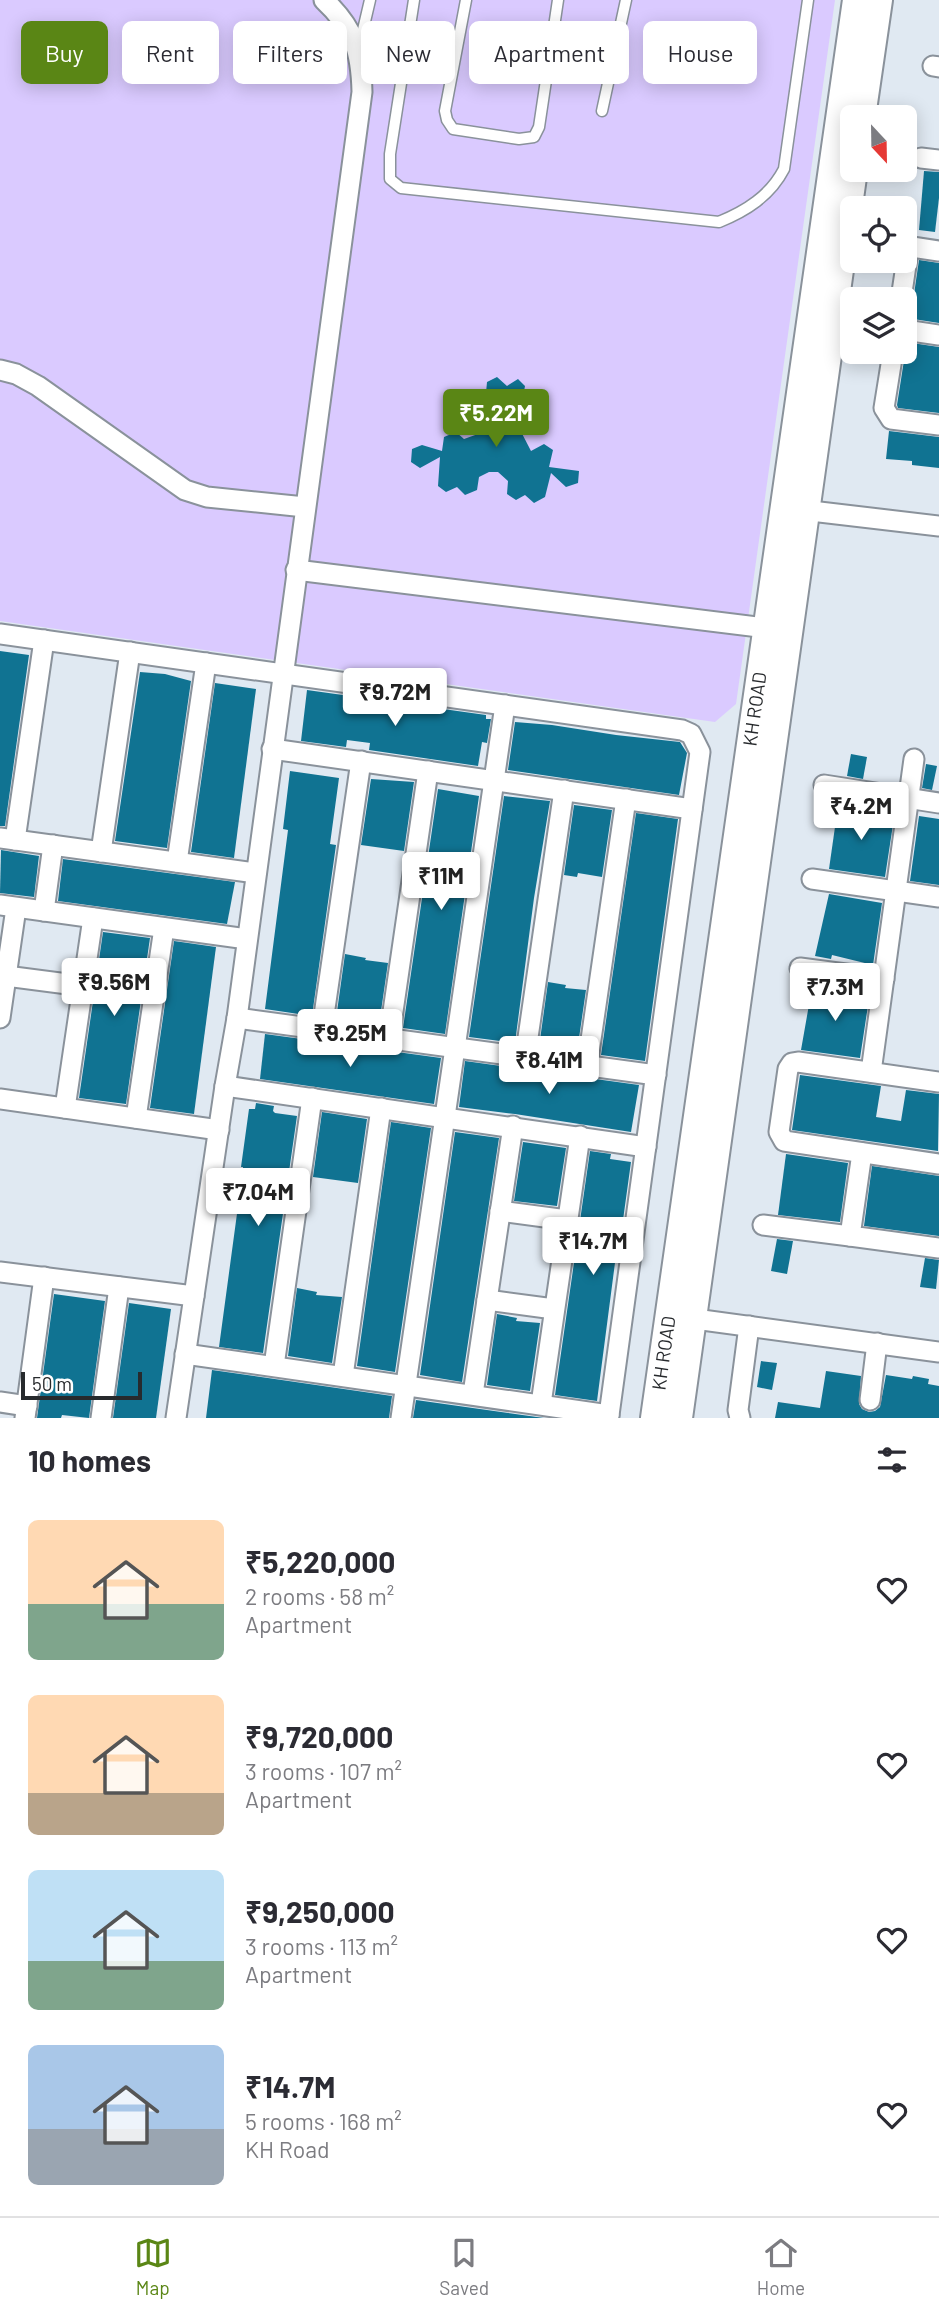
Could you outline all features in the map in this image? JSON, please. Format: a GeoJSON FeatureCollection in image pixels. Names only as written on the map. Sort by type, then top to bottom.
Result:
{"type":"FeatureCollection","features":[{"type":"Feature","properties":{"kind":"main road","name":"KH ROAD"},"geometry":{"type":"LineString","coordinates":[[654,1418],[681,1317],[795,509],[856,0]]}},
{"type":"Feature","properties":{"kind":"main road"},"geometry":{"type":"LineString","coordinates":[[864,105],[879,0]]}},
{"type":"Feature","properties":{"kind":"main road","name":"KH ROAD"},"geometry":{"type":"LineString","coordinates":[[679,1418],[681,1317],[766,628],[795,509],[852,182]]}},
{"type":"Feature","properties":{"kind":"street"},"geometry":{"type":"LineString","coordinates":[[176,1418],[237,1018],[362,92],[358,51],[342,17],[324,0]]}},
{"type":"Feature","properties":{"kind":"street"},"geometry":{"type":"LineString","coordinates":[[903,287],[908,252],[912,247],[939,251]]}},
{"type":"Feature","properties":{"kind":"street"},"geometry":{"type":"LineString","coordinates":[[917,332],[939,335]]}},
{"type":"Feature","properties":{"kind":"street"},"geometry":{"type":"LineString","coordinates":[[891,364],[884,408],[886,414],[891,419],[939,425]]}},
{"type":"Feature","properties":{"kind":"street"},"geometry":{"type":"LineString","coordinates":[[0,370],[16,374],[38,386],[185,490],[207,497],[305,507]]}},
{"type":"Feature","properties":{"kind":"street"},"geometry":{"type":"LineString","coordinates":[[795,509],[939,526]]}},
{"type":"Feature","properties":{"kind":"street"},"geometry":{"type":"LineString","coordinates":[[296,570],[766,628]]}},
{"type":"Feature","properties":{"kind":"street"},"geometry":{"type":"LineString","coordinates":[[0,634],[682,730],[691,734],[700,752],[609,1416],[474,1394],[185,1354]]}},
{"type":"Feature","properties":{"kind":"street"},"geometry":{"type":"LineString","coordinates":[[44,640],[7,839],[256,873]]}},
{"type":"Feature","properties":{"kind":"street"},"geometry":{"type":"LineString","coordinates":[[101,852],[130,652]]}},
{"type":"Feature","properties":{"kind":"street"},"geometry":{"type":"LineString","coordinates":[[177,862],[206,663]]}},
{"type":"Feature","properties":{"kind":"street"},"geometry":{"type":"LineString","coordinates":[[401,1418],[505,705]]}},
{"type":"Feature","properties":{"kind":"street"},"geometry":{"type":"LineString","coordinates":[[272,749],[692,809]]}},
{"type":"Feature","properties":{"kind":"street"},"geometry":{"type":"LineString","coordinates":[[871,1072],[914,760]]}},
{"type":"Feature","properties":{"kind":"street"},"geometry":{"type":"LineString","coordinates":[[322,1029],[361,761]]}},
{"type":"Feature","properties":{"kind":"street"},"geometry":{"type":"LineString","coordinates":[[389,1039],[428,771]]}},
{"type":"Feature","properties":{"kind":"street"},"geometry":{"type":"LineString","coordinates":[[824,785],[939,803]]}},
{"type":"Feature","properties":{"kind":"street"},"geometry":{"type":"LineString","coordinates":[[525,1058],[564,790]]}},
{"type":"Feature","properties":{"kind":"street"},"geometry":{"type":"LineString","coordinates":[[587,1067],[626,799]]}},
{"type":"Feature","properties":{"kind":"street"},"geometry":{"type":"LineString","coordinates":[[44,911],[53,845]]}},
{"type":"Feature","properties":{"kind":"street"},"geometry":{"type":"LineString","coordinates":[[812,879],[939,897]]}},
{"type":"Feature","properties":{"kind":"street"},"geometry":{"type":"LineString","coordinates":[[0,1018],[6,976],[8,906],[247,939]]}},
{"type":"Feature","properties":{"kind":"street"},"geometry":{"type":"LineString","coordinates":[[65,1108],[93,918]]}},
{"type":"Feature","properties":{"kind":"street"},"geometry":{"type":"LineString","coordinates":[[136,1118],[164,928]]}},
{"type":"Feature","properties":{"kind":"street"},"geometry":{"type":"LineString","coordinates":[[800,968],[884,979]]}},
{"type":"Feature","properties":{"kind":"street"},"geometry":{"type":"LineString","coordinates":[[6,976],[83,986]]}},
{"type":"Feature","properties":{"kind":"street"},"geometry":{"type":"LineString","coordinates":[[237,1018],[656,1075]]}},
{"type":"Feature","properties":{"kind":"street"},"geometry":{"type":"LineString","coordinates":[[939,1082],[792,1063],[788,1069],[779,1132],[784,1141],[939,1164]]}},
{"type":"Feature","properties":{"kind":"street"},"geometry":{"type":"LineString","coordinates":[[225,1086],[646,1147]]}},
{"type":"Feature","properties":{"kind":"street"},"geometry":{"type":"LineString","coordinates":[[274,1366],[312,1098]]}},
{"type":"Feature","properties":{"kind":"street"},"geometry":{"type":"LineString","coordinates":[[0,1099],[219,1130]]}},
{"type":"Feature","properties":{"kind":"street"},"geometry":{"type":"LineString","coordinates":[[342,1376],[382,1108]]}},
{"type":"Feature","properties":{"kind":"street"},"geometry":{"type":"LineString","coordinates":[[474,1394],[513,1126]]}},
{"type":"Feature","properties":{"kind":"street"},"geometry":{"type":"LineString","coordinates":[[541,1404],[580,1136]]}},
{"type":"Feature","properties":{"kind":"street"},"geometry":{"type":"LineString","coordinates":[[850,1236],[862,1153]]}},
{"type":"Feature","properties":{"kind":"street"},"geometry":{"type":"LineString","coordinates":[[500,1210],[567,1220]]}},
{"type":"Feature","properties":{"kind":"street"},"geometry":{"type":"LineString","coordinates":[[763,1225],[939,1248]]}},
{"type":"Feature","properties":{"kind":"street"},"geometry":{"type":"LineString","coordinates":[[0,1272],[194,1296]]}},
{"type":"Feature","properties":{"kind":"street"},"geometry":{"type":"LineString","coordinates":[[0,1402],[26,1412],[44,1278]]}},
{"type":"Feature","properties":{"kind":"street"},"geometry":{"type":"LineString","coordinates":[[101,1418],[119,1287]]}},
{"type":"Feature","properties":{"kind":"street"},"geometry":{"type":"LineString","coordinates":[[487,1300],[554,1309]]}},
{"type":"Feature","properties":{"kind":"street"},"geometry":{"type":"LineString","coordinates":[[681,1317],[939,1352]]}},
{"type":"Feature","properties":{"kind":"street"},"geometry":{"type":"LineString","coordinates":[[740,1418],[738,1410],[749,1326]]}},
{"type":"Feature","properties":{"kind":"street"},"geometry":{"type":"LineString","coordinates":[[870,1400],[877,1343]]}},
{"type":"Feature","properties":{"kind":"lane"},"geometry":{"type":"LineString","coordinates":[[358,51],[370,0]]}},
{"type":"Feature","properties":{"kind":"lane"},"geometry":{"type":"LineString","coordinates":[[414,0],[390,155],[390,179],[401,188],[719,222],[744,212],[775,186],[784,170],[808,0]]}},
{"type":"Feature","properties":{"kind":"lane"},"geometry":{"type":"LineString","coordinates":[[466,0],[445,111],[447,120],[453,129],[519,139],[534,137],[539,127],[558,0]]}},
{"type":"Feature","properties":{"kind":"lane"},"geometry":{"type":"LineString","coordinates":[[602,111],[626,0]]}},
{"type":"Feature","properties":{"kind":"shaded area"},"geometry":{"type":"Polygon","coordinates":[[[0,0],[835,0],[736,704],[715,722],[0,621],[0,0]]]}},
{"type":"Feature","properties":{"kind":"building"},"geometry":{"type":"Polygon","coordinates":[[[924,171],[939,172],[935,232],[919,230],[924,171]]]}},
{"type":"Feature","properties":{"kind":"building"},"geometry":{"type":"Polygon","coordinates":[[[919,260],[939,263],[939,323],[917,320],[915,287],[919,260]]]}},
{"type":"Feature","properties":{"kind":"building"},"geometry":{"type":"Polygon","coordinates":[[[917,344],[939,347],[939,413],[898,408],[903,364],[917,364],[917,344]]]}},
{"type":"Feature","properties":{"kind":"building"},"geometry":{"type":"Polygon","coordinates":[[[497,377],[507,386],[518,379],[525,386],[523,397],[533,403],[532,415],[516,422],[531,451],[544,444],[553,450],[549,467],[579,471],[578,483],[566,487],[551,473],[545,497],[534,503],[525,495],[516,500],[507,494],[508,481],[498,472],[489,472],[479,477],[477,490],[465,495],[457,487],[446,492],[438,486],[440,457],[420,468],[411,462],[412,449],[422,445],[442,451],[444,437],[456,432],[464,439],[478,434],[482,414],[474,407],[474,397],[486,393],[487,382],[497,377]]]}},
{"type":"Feature","properties":{"kind":"building"},"geometry":{"type":"Polygon","coordinates":[[[889,431],[939,437],[939,468],[912,465],[912,461],[886,459],[889,431]]]}},
{"type":"Feature","properties":{"kind":"building"},"geometry":{"type":"Polygon","coordinates":[[[0,651],[29,655],[5,826],[0,826],[0,651]]]}},
{"type":"Feature","properties":{"kind":"building"},"geometry":{"type":"Polygon","coordinates":[[[140,672],[165,674],[191,681],[167,848],[115,841],[140,672]]]}},
{"type":"Feature","properties":{"kind":"building"},"geometry":{"type":"Polygon","coordinates":[[[215,683],[256,689],[234,858],[191,852],[215,683]]]}},
{"type":"Feature","properties":{"kind":"building"},"geometry":{"type":"Polygon","coordinates":[[[307,690],[486,715],[486,719],[491,719],[487,743],[482,742],[478,766],[369,750],[370,743],[347,740],[346,747],[301,741],[307,690]]]}},
{"type":"Feature","properties":{"kind":"building"},"geometry":{"type":"Polygon","coordinates":[[[515,722],[680,742],[687,753],[679,795],[508,770],[515,722]]]}},
{"type":"Feature","properties":{"kind":"building"},"geometry":{"type":"Polygon","coordinates":[[[851,754],[867,757],[863,779],[847,776],[851,754]]]}},
{"type":"Feature","properties":{"kind":"building"},"geometry":{"type":"Polygon","coordinates":[[[926,764],[937,766],[932,790],[922,788],[926,764]]]}},
{"type":"Feature","properties":{"kind":"building"},"geometry":{"type":"Polygon","coordinates":[[[290,771],[339,778],[330,844],[336,845],[312,1016],[265,1009],[288,830],[283,829],[290,771]]]}},
{"type":"Feature","properties":{"kind":"building"},"geometry":{"type":"Polygon","coordinates":[[[371,779],[414,782],[404,851],[361,845],[371,779]]]}},
{"type":"Feature","properties":{"kind":"building"},"geometry":{"type":"Polygon","coordinates":[[[438,789],[479,796],[445,1034],[403,1028],[438,789]]]}},
{"type":"Feature","properties":{"kind":"building"},"geometry":{"type":"Polygon","coordinates":[[[504,796],[550,801],[515,1043],[469,1037],[504,796]]]}},
{"type":"Feature","properties":{"kind":"building"},"geometry":{"type":"Polygon","coordinates":[[[574,805],[612,810],[602,877],[578,873],[577,877],[564,875],[574,805]]]}},
{"type":"Feature","properties":{"kind":"building"},"geometry":{"type":"Polygon","coordinates":[[[838,806],[894,818],[885,877],[829,869],[838,806]]]}},
{"type":"Feature","properties":{"kind":"building"},"geometry":{"type":"Polygon","coordinates":[[[636,813],[678,819],[645,1061],[601,1055],[636,813]]]}},
{"type":"Feature","properties":{"kind":"building"},"geometry":{"type":"Polygon","coordinates":[[[919,816],[939,819],[939,885],[910,881],[919,816]]]}},
{"type":"Feature","properties":{"kind":"building"},"geometry":{"type":"Polygon","coordinates":[[[1,850],[39,856],[34,897],[0,893],[1,850]]]}},
{"type":"Feature","properties":{"kind":"building"},"geometry":{"type":"Polygon","coordinates":[[[63,859],[235,882],[227,924],[58,901],[63,859]]]}},
{"type":"Feature","properties":{"kind":"building"},"geometry":{"type":"Polygon","coordinates":[[[829,894],[882,903],[873,965],[832,955],[831,959],[815,956],[829,894]]]}},
{"type":"Feature","properties":{"kind":"building"},"geometry":{"type":"Polygon","coordinates":[[[103,932],[150,938],[126,1104],[79,1098],[103,932]]]}},
{"type":"Feature","properties":{"kind":"building"},"geometry":{"type":"Polygon","coordinates":[[[174,941],[216,947],[194,1114],[150,1108],[174,941]]]}},
{"type":"Feature","properties":{"kind":"building"},"geometry":{"type":"Polygon","coordinates":[[[345,954],[388,963],[379,1025],[336,1019],[345,954]]]}},
{"type":"Feature","properties":{"kind":"building"},"geometry":{"type":"Polygon","coordinates":[[[548,982],[566,985],[565,988],[586,990],[577,1052],[539,1047],[548,982]]]}},
{"type":"Feature","properties":{"kind":"building"},"geometry":{"type":"Polygon","coordinates":[[[813,982],[829,985],[827,991],[869,999],[860,1058],[801,1050],[813,982]]]}},
{"type":"Feature","properties":{"kind":"building"},"geometry":{"type":"Polygon","coordinates":[[[265,1034],[441,1058],[434,1104],[260,1079],[265,1034]]]}},
{"type":"Feature","properties":{"kind":"building"},"geometry":{"type":"Polygon","coordinates":[[[465,1061],[639,1085],[631,1132],[459,1107],[465,1061]]]}},
{"type":"Feature","properties":{"kind":"building"},"geometry":{"type":"Polygon","coordinates":[[[800,1075],[881,1086],[876,1117],[901,1121],[906,1090],[939,1094],[938,1151],[792,1130],[800,1075]]]}},
{"type":"Feature","properties":{"kind":"building"},"geometry":{"type":"Polygon","coordinates":[[[256,1103],[274,1106],[275,1113],[297,1116],[263,1353],[219,1347],[249,1109],[255,1109],[256,1103]]]}},
{"type":"Feature","properties":{"kind":"building"},"geometry":{"type":"Polygon","coordinates":[[[322,1112],[367,1119],[358,1183],[313,1177],[322,1112]]]}},
{"type":"Feature","properties":{"kind":"building"},"geometry":{"type":"Polygon","coordinates":[[[391,1122],[431,1128],[395,1372],[357,1366],[391,1122]]]}},
{"type":"Feature","properties":{"kind":"building"},"geometry":{"type":"Polygon","coordinates":[[[455,1132],[499,1138],[462,1382],[420,1375],[455,1132]]]}},
{"type":"Feature","properties":{"kind":"building"},"geometry":{"type":"Polygon","coordinates":[[[523,1142],[566,1148],[557,1206],[514,1201],[523,1142]]]}},
{"type":"Feature","properties":{"kind":"building"},"geometry":{"type":"Polygon","coordinates":[[[590,1151],[611,1154],[610,1159],[631,1162],[597,1401],[555,1395],[590,1151]]]}},
{"type":"Feature","properties":{"kind":"building"},"geometry":{"type":"Polygon","coordinates":[[[786,1154],[848,1163],[840,1222],[778,1215],[786,1154]]]}},
{"type":"Feature","properties":{"kind":"building"},"geometry":{"type":"Polygon","coordinates":[[[872,1166],[939,1176],[939,1236],[864,1226],[872,1166]]]}},
{"type":"Feature","properties":{"kind":"building"},"geometry":{"type":"Polygon","coordinates":[[[777,1239],[793,1241],[787,1274],[771,1271],[777,1239]]]}},
{"type":"Feature","properties":{"kind":"building"},"geometry":{"type":"Polygon","coordinates":[[[925,1258],[939,1260],[936,1289],[920,1287],[925,1258]]]}},
{"type":"Feature","properties":{"kind":"building"},"geometry":{"type":"Polygon","coordinates":[[[297,1288],[317,1292],[316,1295],[342,1297],[332,1363],[288,1356],[297,1288]]]}},
{"type":"Feature","properties":{"kind":"building"},"geometry":{"type":"Polygon","coordinates":[[[54,1294],[105,1301],[89,1418],[62,1415],[61,1418],[37,1418],[54,1294]]]}},
{"type":"Feature","properties":{"kind":"building"},"geometry":{"type":"Polygon","coordinates":[[[129,1303],[171,1309],[156,1418],[113,1418],[129,1303]]]}},
{"type":"Feature","properties":{"kind":"building"},"geometry":{"type":"Polygon","coordinates":[[[497,1314],[517,1318],[516,1321],[540,1323],[530,1391],[487,1385],[497,1314]]]}},
{"type":"Feature","properties":{"kind":"building"},"geometry":{"type":"Polygon","coordinates":[[[761,1361],[777,1363],[772,1390],[757,1387],[761,1361]]]}},
{"type":"Feature","properties":{"kind":"building"},"geometry":{"type":"Polygon","coordinates":[[[212,1370],[392,1396],[389,1418],[206,1418],[212,1370]]]}},
{"type":"Feature","properties":{"kind":"building"},"geometry":{"type":"Polygon","coordinates":[[[826,1371],[861,1376],[859,1404],[869,1412],[880,1407],[886,1375],[929,1379],[928,1384],[939,1386],[939,1418],[775,1418],[778,1402],[820,1408],[826,1371]]]}},
{"type":"Feature","properties":{"kind":"building"},"geometry":{"type":"Polygon","coordinates":[[[416,1400],[544,1418],[413,1418],[416,1400]]]}}]}
